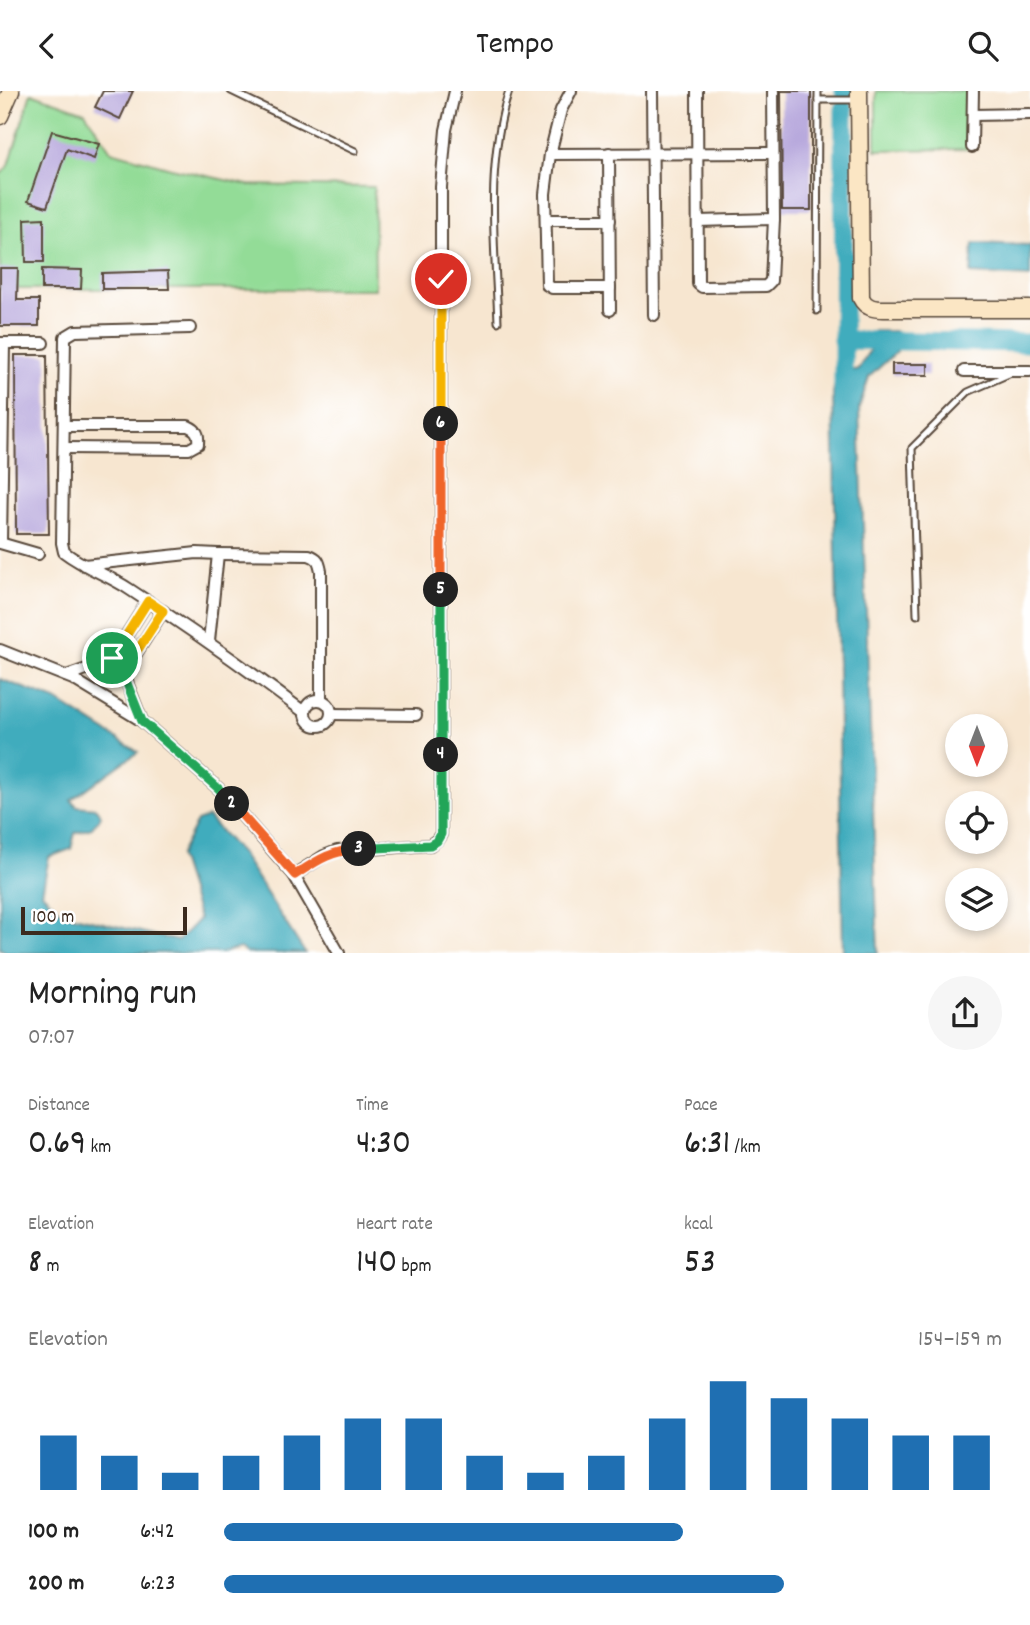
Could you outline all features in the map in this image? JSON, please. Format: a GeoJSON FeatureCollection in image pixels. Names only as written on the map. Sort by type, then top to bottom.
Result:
{"type":"FeatureCollection","features":[{"type":"Feature","properties":{"kind":"main road"},"geometry":{"type":"LineString","coordinates":[[0,116],[11,91]]}},
{"type":"Feature","properties":{"kind":"main road"},"geometry":{"type":"LineString","coordinates":[[859,95],[861,298],[864,304],[874,309],[1030,309]]}},
{"type":"Feature","properties":{"kind":"street"},"geometry":{"type":"LineString","coordinates":[[295,875],[324,856],[337,851],[430,845],[437,841],[441,834],[441,187],[446,130],[456,91]]}},
{"type":"Feature","properties":{"kind":"street"},"geometry":{"type":"LineString","coordinates":[[571,91],[561,110],[550,154],[545,194],[547,285],[552,288],[610,288]]}},
{"type":"Feature","properties":{"kind":"street"},"geometry":{"type":"LineString","coordinates":[[652,91],[654,315]]}},
{"type":"Feature","properties":{"kind":"street"},"geometry":{"type":"LineString","coordinates":[[697,91],[700,286],[766,286],[771,281],[774,219],[773,91]]}},
{"type":"Feature","properties":{"kind":"street"},"geometry":{"type":"LineString","coordinates":[[972,146],[973,91]]}},
{"type":"Feature","properties":{"kind":"street"},"geometry":{"type":"LineString","coordinates":[[973,115],[1030,114]]}},
{"type":"Feature","properties":{"kind":"street"},"geometry":{"type":"LineString","coordinates":[[609,153],[610,310]]}},
{"type":"Feature","properties":{"kind":"street"},"geometry":{"type":"LineString","coordinates":[[550,154],[773,153]]}},
{"type":"Feature","properties":{"kind":"street"},"geometry":{"type":"LineString","coordinates":[[698,221],[774,219]]}},
{"type":"Feature","properties":{"kind":"street"},"geometry":{"type":"LineString","coordinates":[[546,220],[610,220]]}},
{"type":"Feature","properties":{"kind":"street"},"geometry":{"type":"LineString","coordinates":[[190,328],[68,333],[64,344],[64,552],[82,565],[109,576],[209,641],[304,712],[306,720],[314,726],[327,722],[331,714],[329,705],[321,700],[312,701],[304,712]]}},
{"type":"Feature","properties":{"kind":"street"},"geometry":{"type":"LineString","coordinates":[[38,554],[1,543],[2,343],[43,343]]}},
{"type":"Feature","properties":{"kind":"street"},"geometry":{"type":"LineString","coordinates":[[964,371],[1030,371]]}},
{"type":"Feature","properties":{"kind":"street"},"geometry":{"type":"LineString","coordinates":[[64,448],[189,449],[198,443],[199,436],[195,429],[188,426],[65,426]]}},
{"type":"Feature","properties":{"kind":"street"},"geometry":{"type":"LineString","coordinates":[[82,565],[197,553],[309,555],[317,558],[321,571],[321,700]]}},
{"type":"Feature","properties":{"kind":"street"},"geometry":{"type":"LineString","coordinates":[[209,641],[218,554]]}},
{"type":"Feature","properties":{"kind":"street"},"geometry":{"type":"LineString","coordinates":[[66,676],[112,658],[148,601]]}},
{"type":"Feature","properties":{"kind":"street"},"geometry":{"type":"LineString","coordinates":[[142,721],[125,671],[163,611]]}},
{"type":"Feature","properties":{"kind":"street"},"geometry":{"type":"LineString","coordinates":[[0,650],[66,676],[142,721],[219,789],[295,875],[339,953]]}},
{"type":"Feature","properties":{"kind":"street"},"geometry":{"type":"LineString","coordinates":[[331,714],[416,715]]}},
{"type":"Feature","properties":{"kind":"lane"},"geometry":{"type":"LineString","coordinates":[[231,91],[355,151]]}},
{"type":"Feature","properties":{"kind":"lane"},"geometry":{"type":"LineString","coordinates":[[498,322],[494,169],[499,121],[509,91]]}},
{"type":"Feature","properties":{"kind":"lane"},"geometry":{"type":"LineString","coordinates":[[817,311],[818,91]]}},
{"type":"Feature","properties":{"kind":"lane"},"geometry":{"type":"LineString","coordinates":[[818,100],[859,95]]}},
{"type":"Feature","properties":{"kind":"lane"},"geometry":{"type":"LineString","coordinates":[[918,615],[912,448],[968,392],[1015,371]]}},
{"type":"Feature","properties":{"kind":"green space"},"geometry":{"type":"Polygon","coordinates":[[[876,91],[969,91],[969,149],[876,150],[876,91]]]}},
{"type":"Feature","properties":{"kind":"green space"},"geometry":{"type":"Polygon","coordinates":[[[31,93],[85,112],[111,151],[171,168],[248,185],[374,187],[375,289],[0,289],[0,175],[9,165],[31,93]]]}},
{"type":"Feature","properties":{"kind":"water"},"geometry":{"type":"Polygon","coordinates":[[[973,243],[1030,245],[1030,277],[971,274],[973,243]]]}},
{"type":"Feature","properties":{"kind":"water"},"geometry":{"type":"Polygon","coordinates":[[[873,331],[895,331],[897,351],[869,377],[859,408],[878,953],[843,953],[833,393],[837,374],[858,369],[873,345],[873,331]]]}},
{"type":"Feature","properties":{"kind":"water"},"geometry":{"type":"Polygon","coordinates":[[[0,679],[56,700],[138,752],[71,800],[77,806],[96,808],[101,816],[92,828],[75,833],[71,849],[49,857],[42,893],[62,913],[178,941],[199,919],[179,856],[197,821],[208,817],[242,855],[305,953],[246,953],[240,948],[222,953],[8,953],[0,949],[0,679]]]}},
{"type":"Feature","properties":{"kind":"building"},"geometry":{"type":"Polygon","coordinates":[[[103,91],[133,91],[120,119],[95,107],[103,91]]]}},
{"type":"Feature","properties":{"kind":"building"},"geometry":{"type":"Polygon","coordinates":[[[781,91],[811,91],[811,210],[782,210],[781,91]]]}},
{"type":"Feature","properties":{"kind":"building"},"geometry":{"type":"Polygon","coordinates":[[[52,131],[99,144],[94,159],[67,149],[47,207],[28,201],[52,131]]]}},
{"type":"Feature","properties":{"kind":"building"},"geometry":{"type":"Polygon","coordinates":[[[44,218],[44,262],[26,262],[25,219],[44,218]]]}},
{"type":"Feature","properties":{"kind":"building"},"geometry":{"type":"Polygon","coordinates":[[[0,268],[18,268],[17,300],[39,300],[39,326],[0,326],[0,268]]]}},
{"type":"Feature","properties":{"kind":"building"},"geometry":{"type":"Polygon","coordinates":[[[42,269],[82,270],[81,289],[42,289],[42,269]]]}},
{"type":"Feature","properties":{"kind":"building"},"geometry":{"type":"Polygon","coordinates":[[[168,271],[169,289],[102,289],[102,273],[168,271]]]}},
{"type":"Feature","properties":{"kind":"building"},"geometry":{"type":"Polygon","coordinates":[[[15,355],[47,355],[49,534],[16,534],[15,355]]]}},
{"type":"Feature","properties":{"kind":"building"},"geometry":{"type":"Polygon","coordinates":[[[892,364],[928,364],[928,375],[892,375],[892,364]]]}},
{"type":"Feature","properties":{"kind":"waterway"},"geometry":{"type":"LineString","coordinates":[[843,399],[844,109]]}},
{"type":"Feature","properties":{"kind":"waterway"},"geometry":{"type":"LineString","coordinates":[[842,340],[1030,343]]}},
{"type":"Feature","properties":{"kind":"route"},"geometry":{"type":"LineString","coordinates":[[112,658],[148,601],[163,611],[125,671],[142,721],[219,789],[295,875],[324,856],[337,851],[430,845],[437,841],[441,834],[441,279]]}}]}
